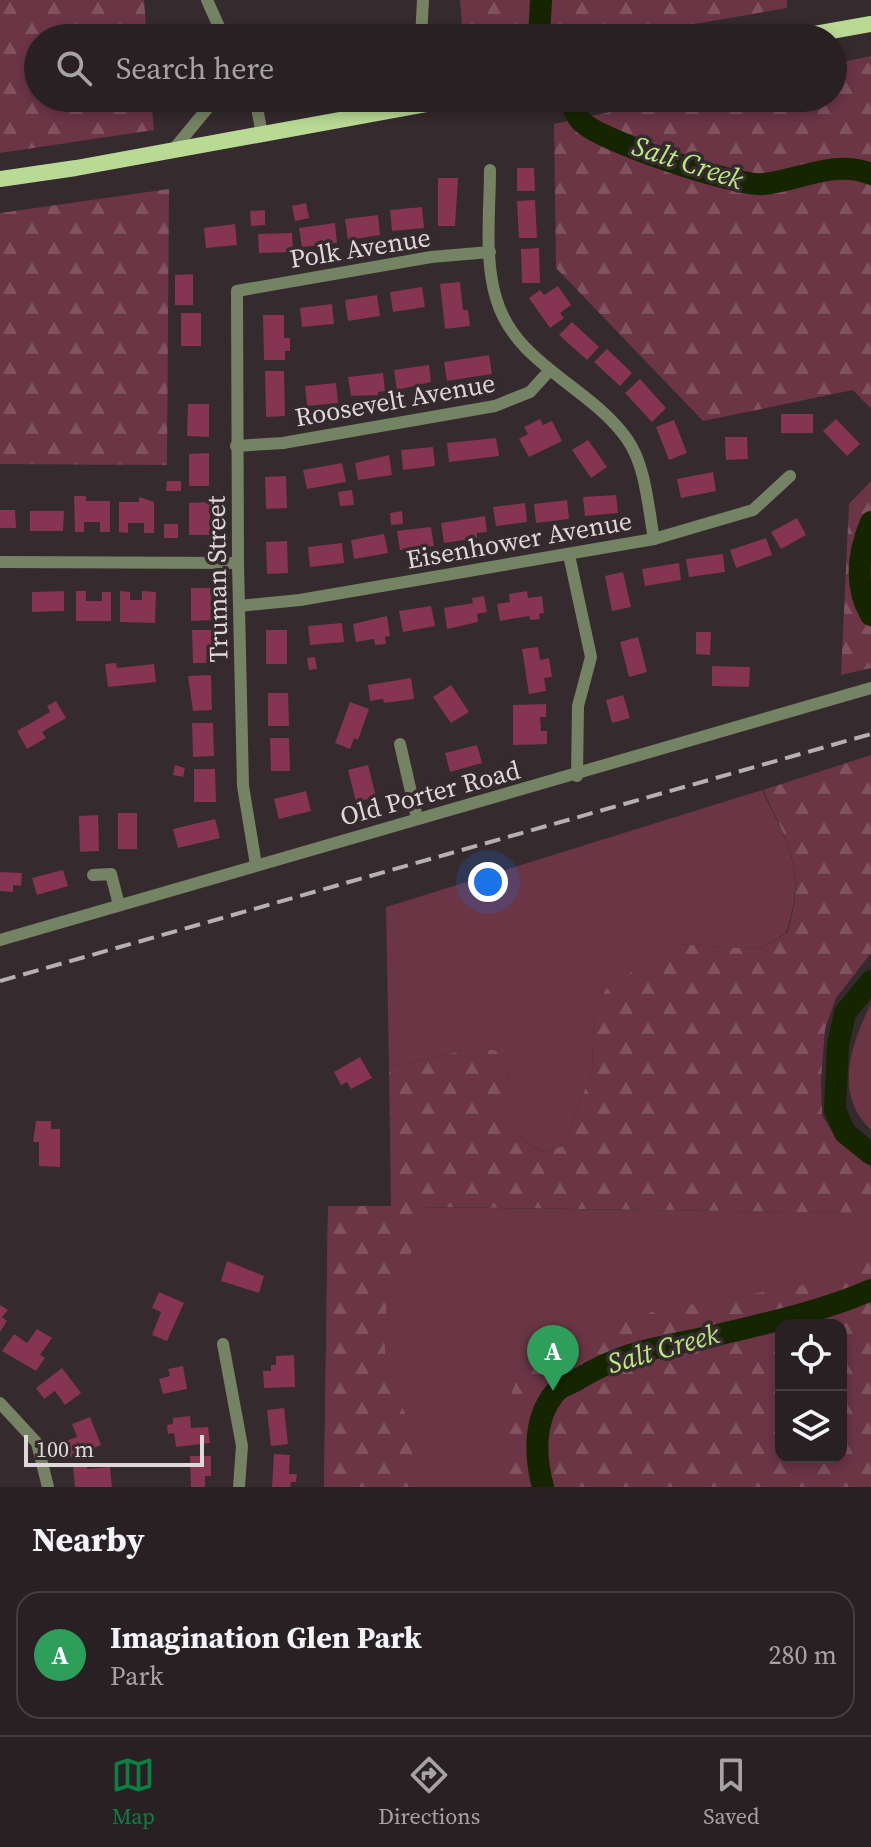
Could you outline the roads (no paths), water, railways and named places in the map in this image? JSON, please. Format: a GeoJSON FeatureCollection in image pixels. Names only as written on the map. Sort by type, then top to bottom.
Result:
{"type":"FeatureCollection","features":[{"type":"Feature","properties":{"kind":"main road"},"geometry":{"type":"LineString","coordinates":[[847,28],[871,24]]}},
{"type":"Feature","properties":{"kind":"main road"},"geometry":{"type":"LineString","coordinates":[[0,179],[383,112]]}},
{"type":"Feature","properties":{"kind":"street"},"geometry":{"type":"LineString","coordinates":[[207,0],[218,24]]}},
{"type":"Feature","properties":{"kind":"street"},"geometry":{"type":"LineString","coordinates":[[422,24],[423,0]]}},
{"type":"Feature","properties":{"kind":"street"},"geometry":{"type":"LineString","coordinates":[[173,150],[204,112]]}},
{"type":"Feature","properties":{"kind":"street"},"geometry":{"type":"LineString","coordinates":[[258,112],[262,134]]}},
{"type":"Feature","properties":{"kind":"street"},"geometry":{"type":"LineString","coordinates":[[490,170],[490,252],[496,299],[522,345],[603,413],[628,440],[640,466],[654,539]]}},
{"type":"Feature","properties":{"kind":"street","name":"Polk Avenue"},"geometry":{"type":"LineString","coordinates":[[237,291],[431,257],[490,252]]}},
{"type":"Feature","properties":{"kind":"street","name":"Truman Street"},"geometry":{"type":"LineString","coordinates":[[237,291],[236,446],[244,804],[256,865]]}},
{"type":"Feature","properties":{"kind":"street","name":"Roosevelt Avenue"},"geometry":{"type":"LineString","coordinates":[[236,446],[283,443],[495,406],[530,392],[550,370]]}},
{"type":"Feature","properties":{"kind":"street","name":"Eisenhower Avenue"},"geometry":{"type":"LineString","coordinates":[[239,606],[300,600],[654,539],[753,510],[790,476]]}},
{"type":"Feature","properties":{"kind":"street"},"geometry":{"type":"LineString","coordinates":[[569,555],[591,657],[578,706],[577,776]]}},
{"type":"Feature","properties":{"kind":"street"},"geometry":{"type":"LineString","coordinates":[[0,562],[238,563]]}},
{"type":"Feature","properties":{"kind":"street","name":"Old Porter Road"},"geometry":{"type":"LineString","coordinates":[[0,940],[417,818],[577,776],[867,689]]}},
{"type":"Feature","properties":{"kind":"street"},"geometry":{"type":"LineString","coordinates":[[400,744],[417,818]]}},
{"type":"Feature","properties":{"kind":"street"},"geometry":{"type":"LineString","coordinates":[[93,875],[117,873],[119,905]]}},
{"type":"Feature","properties":{"kind":"street"},"geometry":{"type":"LineString","coordinates":[[223,1344],[242,1446],[239,1487]]}},
{"type":"Feature","properties":{"kind":"street"},"geometry":{"type":"LineString","coordinates":[[0,1403],[37,1443],[48,1487]]}},
{"type":"Feature","properties":{"kind":"waterway","name":"Salt Creek"},"geometry":{"type":"LineString","coordinates":[[540,24],[541,0]]}},
{"type":"Feature","properties":{"kind":"waterway","name":"Salt Creek"},"geometry":{"type":"LineString","coordinates":[[575,112],[591,129],[638,150],[749,183],[777,182],[831,170],[858,170],[871,174]]}},
{"type":"Feature","properties":{"kind":"waterway","name":"Salt Creek"},"geometry":{"type":"LineString","coordinates":[[871,522],[860,569],[862,593],[871,615]]}},
{"type":"Feature","properties":{"kind":"waterway","name":"Salt Creek"},"geometry":{"type":"LineString","coordinates":[[871,981],[845,1013],[838,1045],[835,1110],[845,1133],[871,1154]]}},
{"type":"Feature","properties":{"kind":"waterway","name":"Salt Creek"},"geometry":{"type":"LineString","coordinates":[[543,1487],[537,1451],[539,1427],[547,1404],[561,1388],[626,1356],[793,1316],[871,1290]]}},
{"type":"Feature","properties":{"kind":"railway"},"geometry":{"type":"LineString","coordinates":[[0,981],[871,734]]}},
{"type":"Feature","properties":{"kind":"place","name":"Imagination Glen Park"},"geometry":{"type":"Point","coordinates":[553,1391]}}]}
